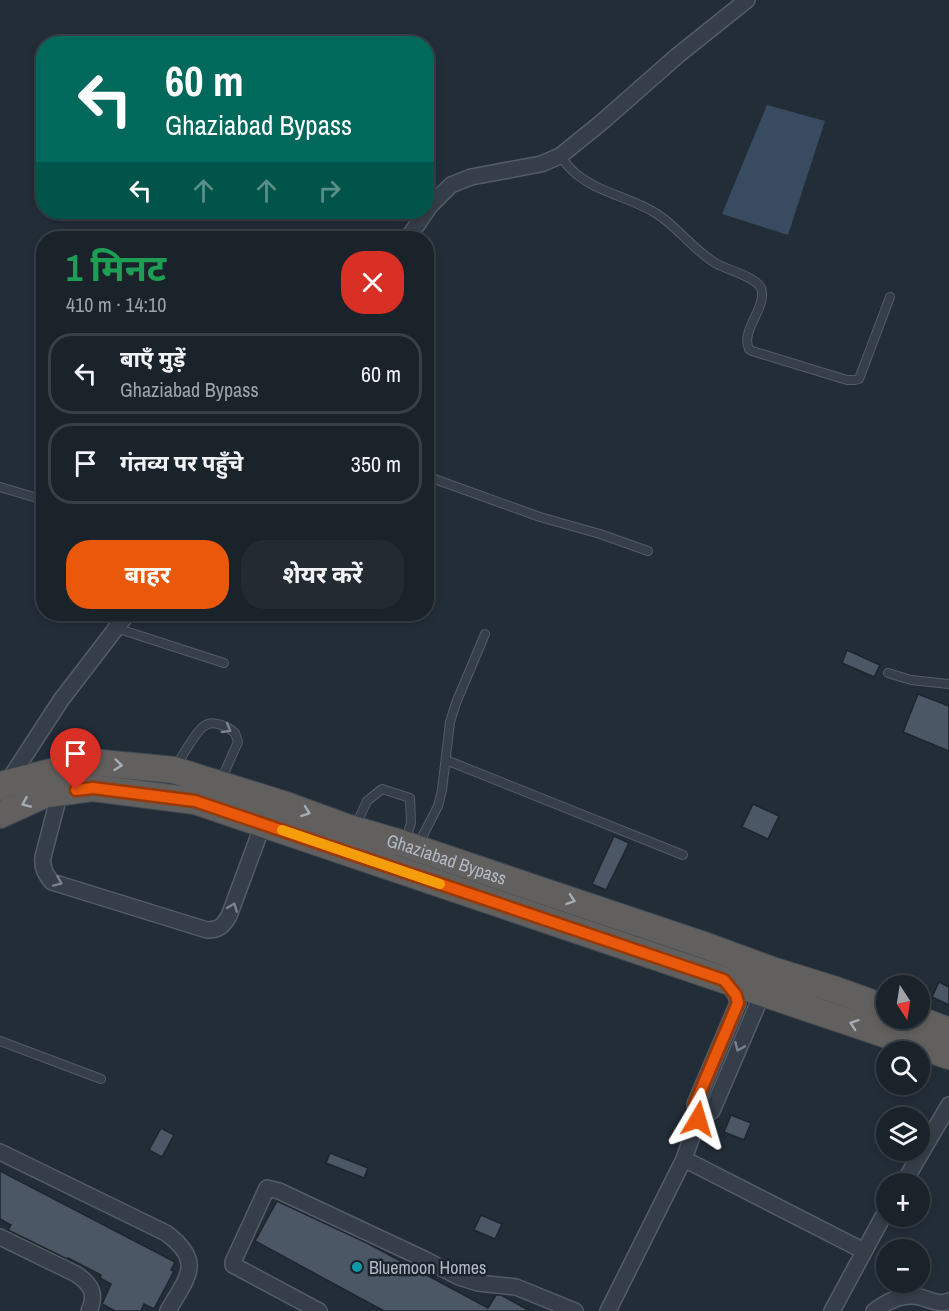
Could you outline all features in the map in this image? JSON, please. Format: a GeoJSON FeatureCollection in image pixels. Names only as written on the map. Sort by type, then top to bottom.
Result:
{"type":"FeatureCollection","features":[{"type":"Feature","properties":{"kind":"highway","name":"Ghaziabad Bypass"},"geometry":{"type":"LineString","coordinates":[[4,785],[91,762],[174,770],[283,804],[701,944],[767,982],[949,1056]]}},
{"type":"Feature","properties":{"kind":"highway","name":"Ghaziabad Bypass"},"geometry":{"type":"LineString","coordinates":[[0,815],[44,795],[93,788],[195,801],[724,980],[833,989],[876,1004]]}},
{"type":"Feature","properties":{"kind":"highway"},"geometry":{"type":"LineString","coordinates":[[529,914],[540,890]]}},
{"type":"Feature","properties":{"kind":"highway"},"geometry":{"type":"LineString","coordinates":[[930,1024],[949,1031]]}},
{"type":"Feature","properties":{"kind":"street"},"geometry":{"type":"LineString","coordinates":[[434,202],[451,185],[471,177],[541,164],[560,156],[677,56],[747,0]]}},
{"type":"Feature","properties":{"kind":"street"},"geometry":{"type":"LineString","coordinates":[[4,785],[62,700],[122,621]]}},
{"type":"Feature","properties":{"kind":"street"},"geometry":{"type":"LineString","coordinates":[[60,792],[42,865],[52,882],[207,930],[217,930],[223,926],[229,916],[263,824]]}},
{"type":"Feature","properties":{"kind":"street"},"geometry":{"type":"LineString","coordinates":[[608,1311],[684,1159],[698,1119],[695,1104],[738,1003],[736,995],[724,980]]}},
{"type":"Feature","properties":{"kind":"street"},"geometry":{"type":"LineString","coordinates":[[698,1119],[712,1111],[767,982]]}},
{"type":"Feature","properties":{"kind":"street"},"geometry":{"type":"LineString","coordinates":[[909,1173],[949,1105]]}},
{"type":"Feature","properties":{"kind":"street"},"geometry":{"type":"LineString","coordinates":[[0,1153],[166,1233],[180,1244],[188,1256],[189,1272],[168,1311]]}},
{"type":"Feature","properties":{"kind":"street"},"geometry":{"type":"LineString","coordinates":[[684,1159],[864,1251]]}},
{"type":"Feature","properties":{"kind":"street"},"geometry":{"type":"LineString","coordinates":[[319,1311],[233,1265],[267,1188],[279,1191],[459,1277],[478,1283],[516,1287],[566,1309]]}},
{"type":"Feature","properties":{"kind":"street"},"geometry":{"type":"LineString","coordinates":[[832,1311],[877,1227]]}},
{"type":"Feature","properties":{"kind":"street"},"geometry":{"type":"LineString","coordinates":[[0,1237],[86,1280],[92,1298],[89,1311]]}},
{"type":"Feature","properties":{"kind":"street"},"geometry":{"type":"LineString","coordinates":[[874,1311],[887,1302],[901,1297],[917,1296],[943,1304],[949,1301]]}},
{"type":"Feature","properties":{"kind":"lane"},"geometry":{"type":"LineString","coordinates":[[560,156],[579,176],[609,193],[640,204],[669,223],[705,256],[751,279],[758,285],[761,289],[761,299],[747,343],[752,351],[847,380],[859,379],[890,297]]}},
{"type":"Feature","properties":{"kind":"lane"},"geometry":{"type":"LineString","coordinates":[[434,479],[540,517],[600,534],[648,551]]}},
{"type":"Feature","properties":{"kind":"lane"},"geometry":{"type":"LineString","coordinates":[[0,487],[36,498]]}},
{"type":"Feature","properties":{"kind":"lane"},"geometry":{"type":"LineString","coordinates":[[116,628],[224,663]]}},
{"type":"Feature","properties":{"kind":"lane"},"geometry":{"type":"LineString","coordinates":[[410,847],[438,806],[450,722],[485,634]]}},
{"type":"Feature","properties":{"kind":"lane"},"geometry":{"type":"LineString","coordinates":[[888,673],[911,680],[949,684]]}},
{"type":"Feature","properties":{"kind":"lane"},"geometry":{"type":"LineString","coordinates":[[174,770],[204,725],[212,723],[221,725],[235,733],[238,742],[219,783]]}},
{"type":"Feature","properties":{"kind":"lane"},"geometry":{"type":"LineString","coordinates":[[446,760],[683,855]]}},
{"type":"Feature","properties":{"kind":"lane"},"geometry":{"type":"LineString","coordinates":[[354,829],[367,801],[382,789],[410,798],[410,847]]}},
{"type":"Feature","properties":{"kind":"lane"},"geometry":{"type":"LineString","coordinates":[[0,1041],[101,1079]]}},
{"type":"Feature","properties":{"kind":"water"},"geometry":{"type":"Polygon","coordinates":[[[767,105],[825,121],[788,235],[722,214],[767,105]]]}},
{"type":"Feature","properties":{"kind":"building"},"geometry":{"type":"Polygon","coordinates":[[[847,650],[880,665],[874,677],[842,663],[847,650]]]}},
{"type":"Feature","properties":{"kind":"building"},"geometry":{"type":"Polygon","coordinates":[[[918,694],[949,706],[949,751],[903,732],[918,694]]]}},
{"type":"Feature","properties":{"kind":"building"},"geometry":{"type":"Polygon","coordinates":[[[753,804],[779,816],[768,839],[742,827],[753,804]]]}},
{"type":"Feature","properties":{"kind":"building"},"geometry":{"type":"Polygon","coordinates":[[[614,836],[629,843],[606,890],[592,884],[614,836]]]}},
{"type":"Feature","properties":{"kind":"building"},"geometry":{"type":"Polygon","coordinates":[[[939,982],[949,987],[949,1005],[932,997],[939,982]]]}},
{"type":"Feature","properties":{"kind":"building"},"geometry":{"type":"Polygon","coordinates":[[[731,1115],[751,1123],[744,1140],[724,1132],[731,1115]]]}},
{"type":"Feature","properties":{"kind":"building"},"geometry":{"type":"Polygon","coordinates":[[[161,1128],[174,1135],[162,1157],[149,1150],[161,1128]]]}},
{"type":"Feature","properties":{"kind":"building"},"geometry":{"type":"Polygon","coordinates":[[[330,1153],[368,1168],[364,1178],[326,1163],[330,1153]]]}},
{"type":"Feature","properties":{"kind":"building"},"geometry":{"type":"Polygon","coordinates":[[[0,1171],[175,1262],[171,1270],[174,1271],[154,1309],[144,1304],[141,1311],[115,1311],[102,1304],[111,1284],[100,1278],[101,1275],[8,1230],[11,1225],[0,1219],[0,1171]]]}},
{"type":"Feature","properties":{"kind":"building","name":"Bluemoon Homes"},"geometry":{"type":"Polygon","coordinates":[[[277,1201],[367,1243],[488,1308],[496,1295],[501,1295],[530,1311],[384,1311],[255,1241],[277,1201]]]}},
{"type":"Feature","properties":{"kind":"building"},"geometry":{"type":"Polygon","coordinates":[[[481,1215],[502,1224],[495,1239],[474,1230],[481,1215]]]}},
{"type":"Feature","properties":{"kind":"slow traffic"},"geometry":{"type":"LineString","coordinates":[[282,830],[440,884]]}},
{"type":"Feature","properties":{"kind":"place","name":"Bluemoon Homes"},"geometry":{"type":"Point","coordinates":[357,1267]}},
{"type":"Feature","properties":{"kind":"route"},"geometry":{"type":"LineString","coordinates":[[76,790],[93,788],[195,801],[724,980],[736,995],[738,1003],[695,1104],[698,1119]]}}]}
